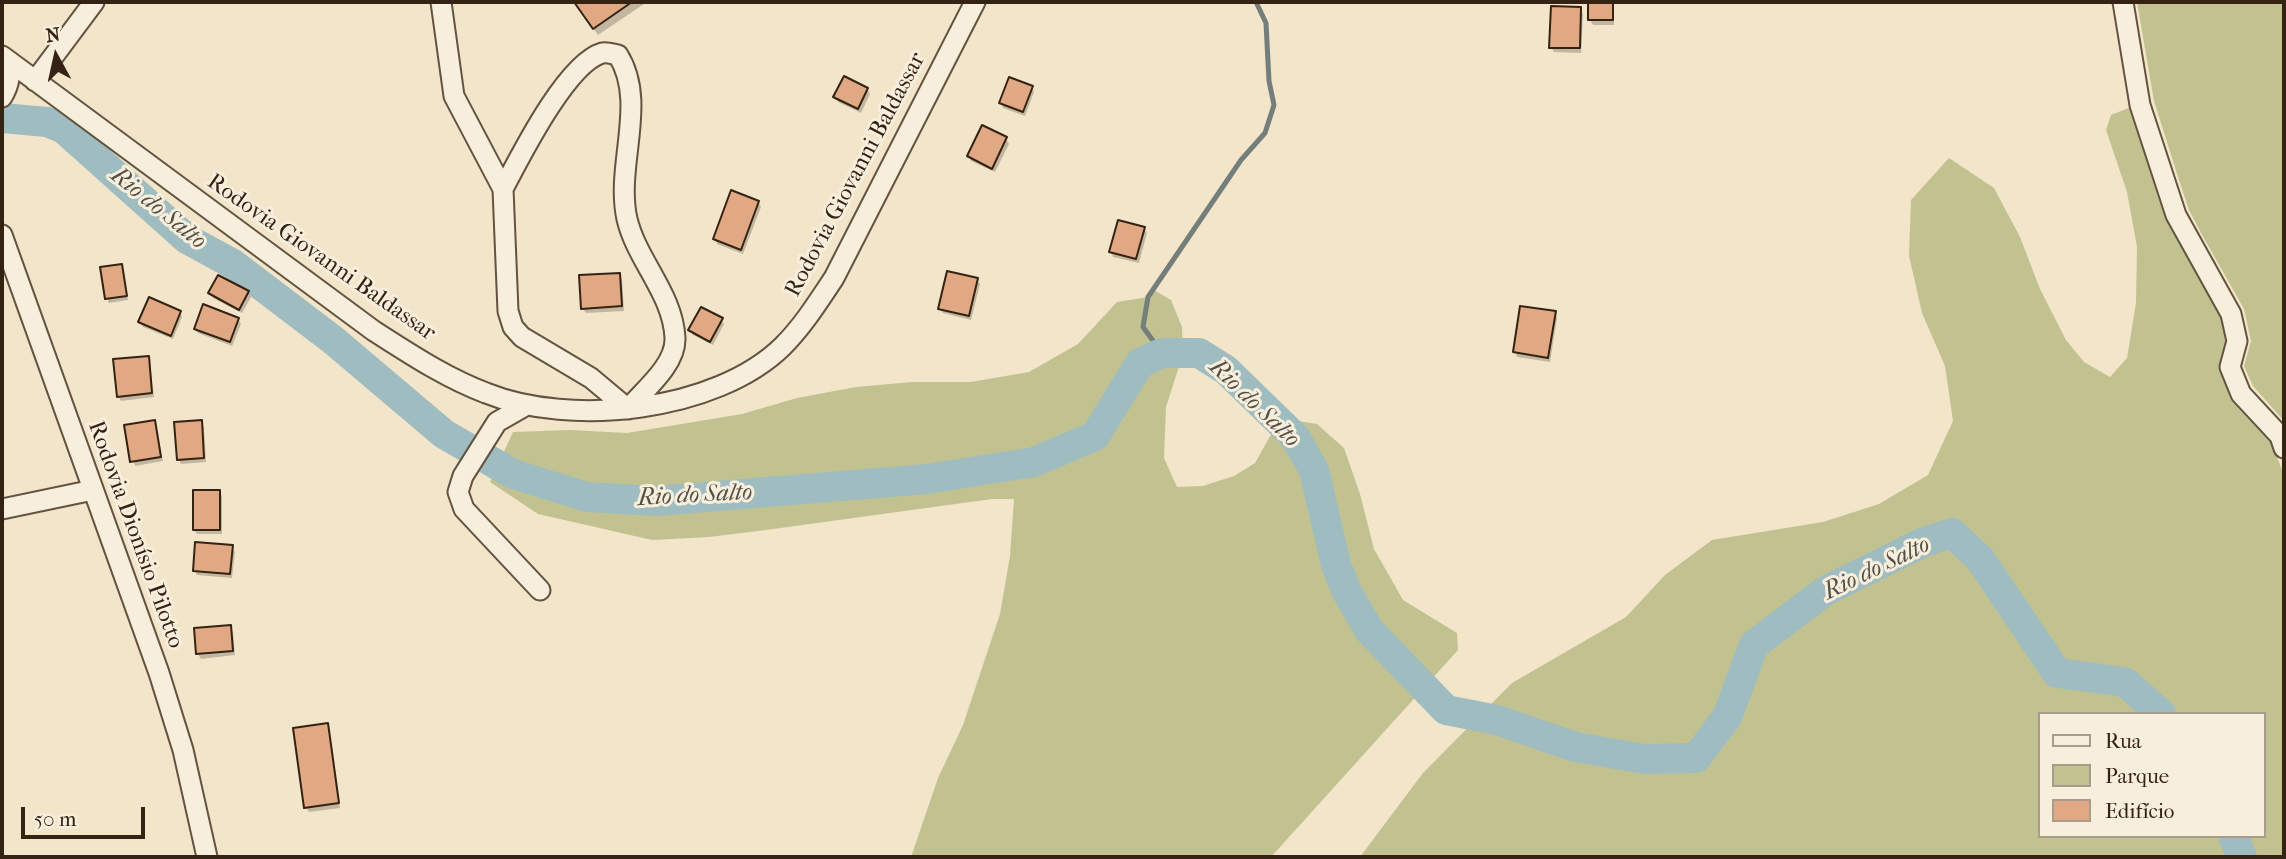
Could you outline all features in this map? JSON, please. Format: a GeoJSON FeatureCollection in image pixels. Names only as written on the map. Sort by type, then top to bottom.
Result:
{"type":"FeatureCollection","features":[{"type":"Feature","properties":{"kind":"street"},"geometry":{"type":"LineString","coordinates":[[35,81],[94,2]]}},
{"type":"Feature","properties":{"kind":"street"},"geometry":{"type":"LineString","coordinates":[[441,2],[454,96],[503,189],[508,311],[513,327],[534,346],[591,378],[628,409],[664,367],[673,350],[675,339],[669,309],[641,255],[627,218],[624,175],[631,101],[628,70],[618,55],[605,52],[591,58],[572,78],[529,139],[503,189]]}},
{"type":"Feature","properties":{"kind":"street","name":"Rodovia Giovanni Baldassar"},"geometry":{"type":"LineString","coordinates":[[4,61],[35,81],[374,331],[454,379],[486,394],[525,406],[586,412],[628,409],[707,390],[744,374],[781,348],[807,318],[834,278],[975,2]]}},
{"type":"Feature","properties":{"kind":"street"},"geometry":{"type":"LineString","coordinates":[[2123,2],[2140,105],[2176,215],[2231,314],[2237,341],[2230,367],[2241,394],[2280,436],[2284,448]]}},
{"type":"Feature","properties":{"kind":"street"},"geometry":{"type":"LineString","coordinates":[[2,97],[10,78],[4,61]]}},
{"type":"Feature","properties":{"kind":"street","name":"Rodovia Dionísio Pilotto"},"geometry":{"type":"LineString","coordinates":[[2,235],[159,673],[175,724],[207,857]]}},
{"type":"Feature","properties":{"kind":"street"},"geometry":{"type":"LineString","coordinates":[[525,406],[497,422],[463,476],[458,492],[464,509],[540,590]]}},
{"type":"Feature","properties":{"kind":"street"},"geometry":{"type":"LineString","coordinates":[[2,509],[93,490]]}},
{"type":"Feature","properties":{"kind":"green space"},"geometry":{"type":"Polygon","coordinates":[[[2137,2],[2284,2],[2284,421],[2253,386],[2244,366],[2251,341],[2244,309],[2189,210],[2154,101],[2137,2]]]}},
{"type":"Feature","properties":{"kind":"green space"},"geometry":{"type":"Polygon","coordinates":[[[2131,107],[2167,219],[2222,317],[2227,340],[2219,368],[2233,399],[2271,441],[2284,475],[2284,857],[1360,857],[1423,773],[1512,683],[1626,617],[1665,575],[1712,540],[1823,522],[1879,504],[1928,475],[1953,421],[1945,366],[1922,313],[1909,256],[1911,200],[1949,158],[1994,188],[2020,237],[2040,289],[2066,340],[2084,362],[2110,377],[2127,358],[2136,303],[2137,247],[2127,192],[2106,130],[2111,115],[2131,107]]]}},
{"type":"Feature","properties":{"kind":"green space"},"geometry":{"type":"Polygon","coordinates":[[[1154,290],[1171,300],[1182,327],[1183,354],[1166,407],[1164,458],[1177,487],[1203,486],[1234,476],[1255,463],[1273,431],[1292,420],[1317,424],[1344,448],[1360,494],[1374,549],[1403,600],[1457,633],[1458,650],[1271,857],[911,857],[938,778],[963,725],[1000,614],[1010,556],[1014,499],[992,499],[709,537],[652,540],[538,514],[490,482],[513,432],[570,430],[627,433],[742,414],[797,398],[856,387],[912,382],[971,382],[1029,372],[1078,344],[1117,302],[1148,297],[1154,290]]]}},
{"type":"Feature","properties":{"kind":"building"},"geometry":{"type":"Polygon","coordinates":[[[574,2],[632,2],[593,29],[574,2]]]}},
{"type":"Feature","properties":{"kind":"building"},"geometry":{"type":"Polygon","coordinates":[[[1588,2],[1613,2],[1613,20],[1588,20],[1588,2]]]}},
{"type":"Feature","properties":{"kind":"building"},"geometry":{"type":"Polygon","coordinates":[[[1551,6],[1581,7],[1580,48],[1549,48],[1551,6]]]}},
{"type":"Feature","properties":{"kind":"building"},"geometry":{"type":"Polygon","coordinates":[[[844,76],[868,88],[858,109],[833,97],[844,76]]]}},
{"type":"Feature","properties":{"kind":"building"},"geometry":{"type":"Polygon","coordinates":[[[1009,77],[1033,86],[1023,112],[999,103],[1009,77]]]}},
{"type":"Feature","properties":{"kind":"building"},"geometry":{"type":"Polygon","coordinates":[[[982,125],[1007,137],[992,169],[967,156],[982,125]]]}},
{"type":"Feature","properties":{"kind":"building"},"geometry":{"type":"Polygon","coordinates":[[[731,190],[759,201],[741,250],[713,239],[731,190]]]}},
{"type":"Feature","properties":{"kind":"building"},"geometry":{"type":"Polygon","coordinates":[[[1118,220],[1145,227],[1136,259],[1109,252],[1118,220]]]}},
{"type":"Feature","properties":{"kind":"building"},"geometry":{"type":"Polygon","coordinates":[[[122,264],[127,296],[105,299],[100,267],[122,264]]]}},
{"type":"Feature","properties":{"kind":"building"},"geometry":{"type":"Polygon","coordinates":[[[947,271],[978,278],[969,316],[938,309],[947,271]]]}},
{"type":"Feature","properties":{"kind":"building"},"geometry":{"type":"Polygon","coordinates":[[[620,273],[622,306],[581,309],[579,275],[620,273]]]}},
{"type":"Feature","properties":{"kind":"building"},"geometry":{"type":"Polygon","coordinates":[[[218,275],[249,291],[239,310],[208,293],[218,275]]]}},
{"type":"Feature","properties":{"kind":"building"},"geometry":{"type":"Polygon","coordinates":[[[149,297],[181,311],[171,336],[138,322],[149,297]]]}},
{"type":"Feature","properties":{"kind":"building"},"geometry":{"type":"Polygon","coordinates":[[[203,304],[239,318],[230,342],[194,329],[203,304]]]}},
{"type":"Feature","properties":{"kind":"building"},"geometry":{"type":"Polygon","coordinates":[[[1520,306],[1556,311],[1548,358],[1513,352],[1520,306]]]}},
{"type":"Feature","properties":{"kind":"building"},"geometry":{"type":"Polygon","coordinates":[[[701,307],[723,318],[710,342],[688,330],[701,307]]]}},
{"type":"Feature","properties":{"kind":"building"},"geometry":{"type":"Polygon","coordinates":[[[149,356],[152,393],[117,397],[113,359],[149,356]]]}},
{"type":"Feature","properties":{"kind":"building"},"geometry":{"type":"Polygon","coordinates":[[[155,420],[161,457],[130,462],[124,425],[155,420]]]}},
{"type":"Feature","properties":{"kind":"building"},"geometry":{"type":"Polygon","coordinates":[[[202,420],[204,458],[177,460],[174,422],[202,420]]]}},
{"type":"Feature","properties":{"kind":"building"},"geometry":{"type":"Polygon","coordinates":[[[193,490],[220,490],[220,530],[193,530],[193,490]]]}},
{"type":"Feature","properties":{"kind":"building"},"geometry":{"type":"Polygon","coordinates":[[[195,542],[233,545],[230,574],[193,571],[195,542]]]}},
{"type":"Feature","properties":{"kind":"building"},"geometry":{"type":"Polygon","coordinates":[[[231,625],[233,651],[196,654],[194,628],[231,625]]]}},
{"type":"Feature","properties":{"kind":"building"},"geometry":{"type":"Polygon","coordinates":[[[328,723],[339,803],[304,808],[293,728],[328,723]]]}},
{"type":"Feature","properties":{"kind":"waterway"},"geometry":{"type":"LineString","coordinates":[[1162,353],[1143,327],[1148,297],[1241,160],[1265,133],[1274,105],[1269,81],[1266,23],[1256,2]]}},
{"type":"Feature","properties":{"kind":"waterway","name":"Rio do Salto"},"geometry":{"type":"LineString","coordinates":[[2,118],[47,122],[64,129],[187,239],[233,264],[333,340],[444,434],[513,474],[587,497],[657,501],[927,479],[1034,462],[1095,436],[1140,363],[1162,353],[1199,353],[1226,370],[1295,437],[1314,470],[1336,565],[1347,592],[1369,630],[1446,710],[1497,720],[1575,747],[1645,759],[1696,758],[1727,717],[1754,645],[1825,591],[1924,542],[1952,533],[1980,559],[2057,673],[2125,682],[2159,712]]}},
{"type":"Feature","properties":{"kind":"waterway","name":"Rio do Salto"},"geometry":{"type":"LineString","coordinates":[[2234,838],[2242,857]]}}]}
